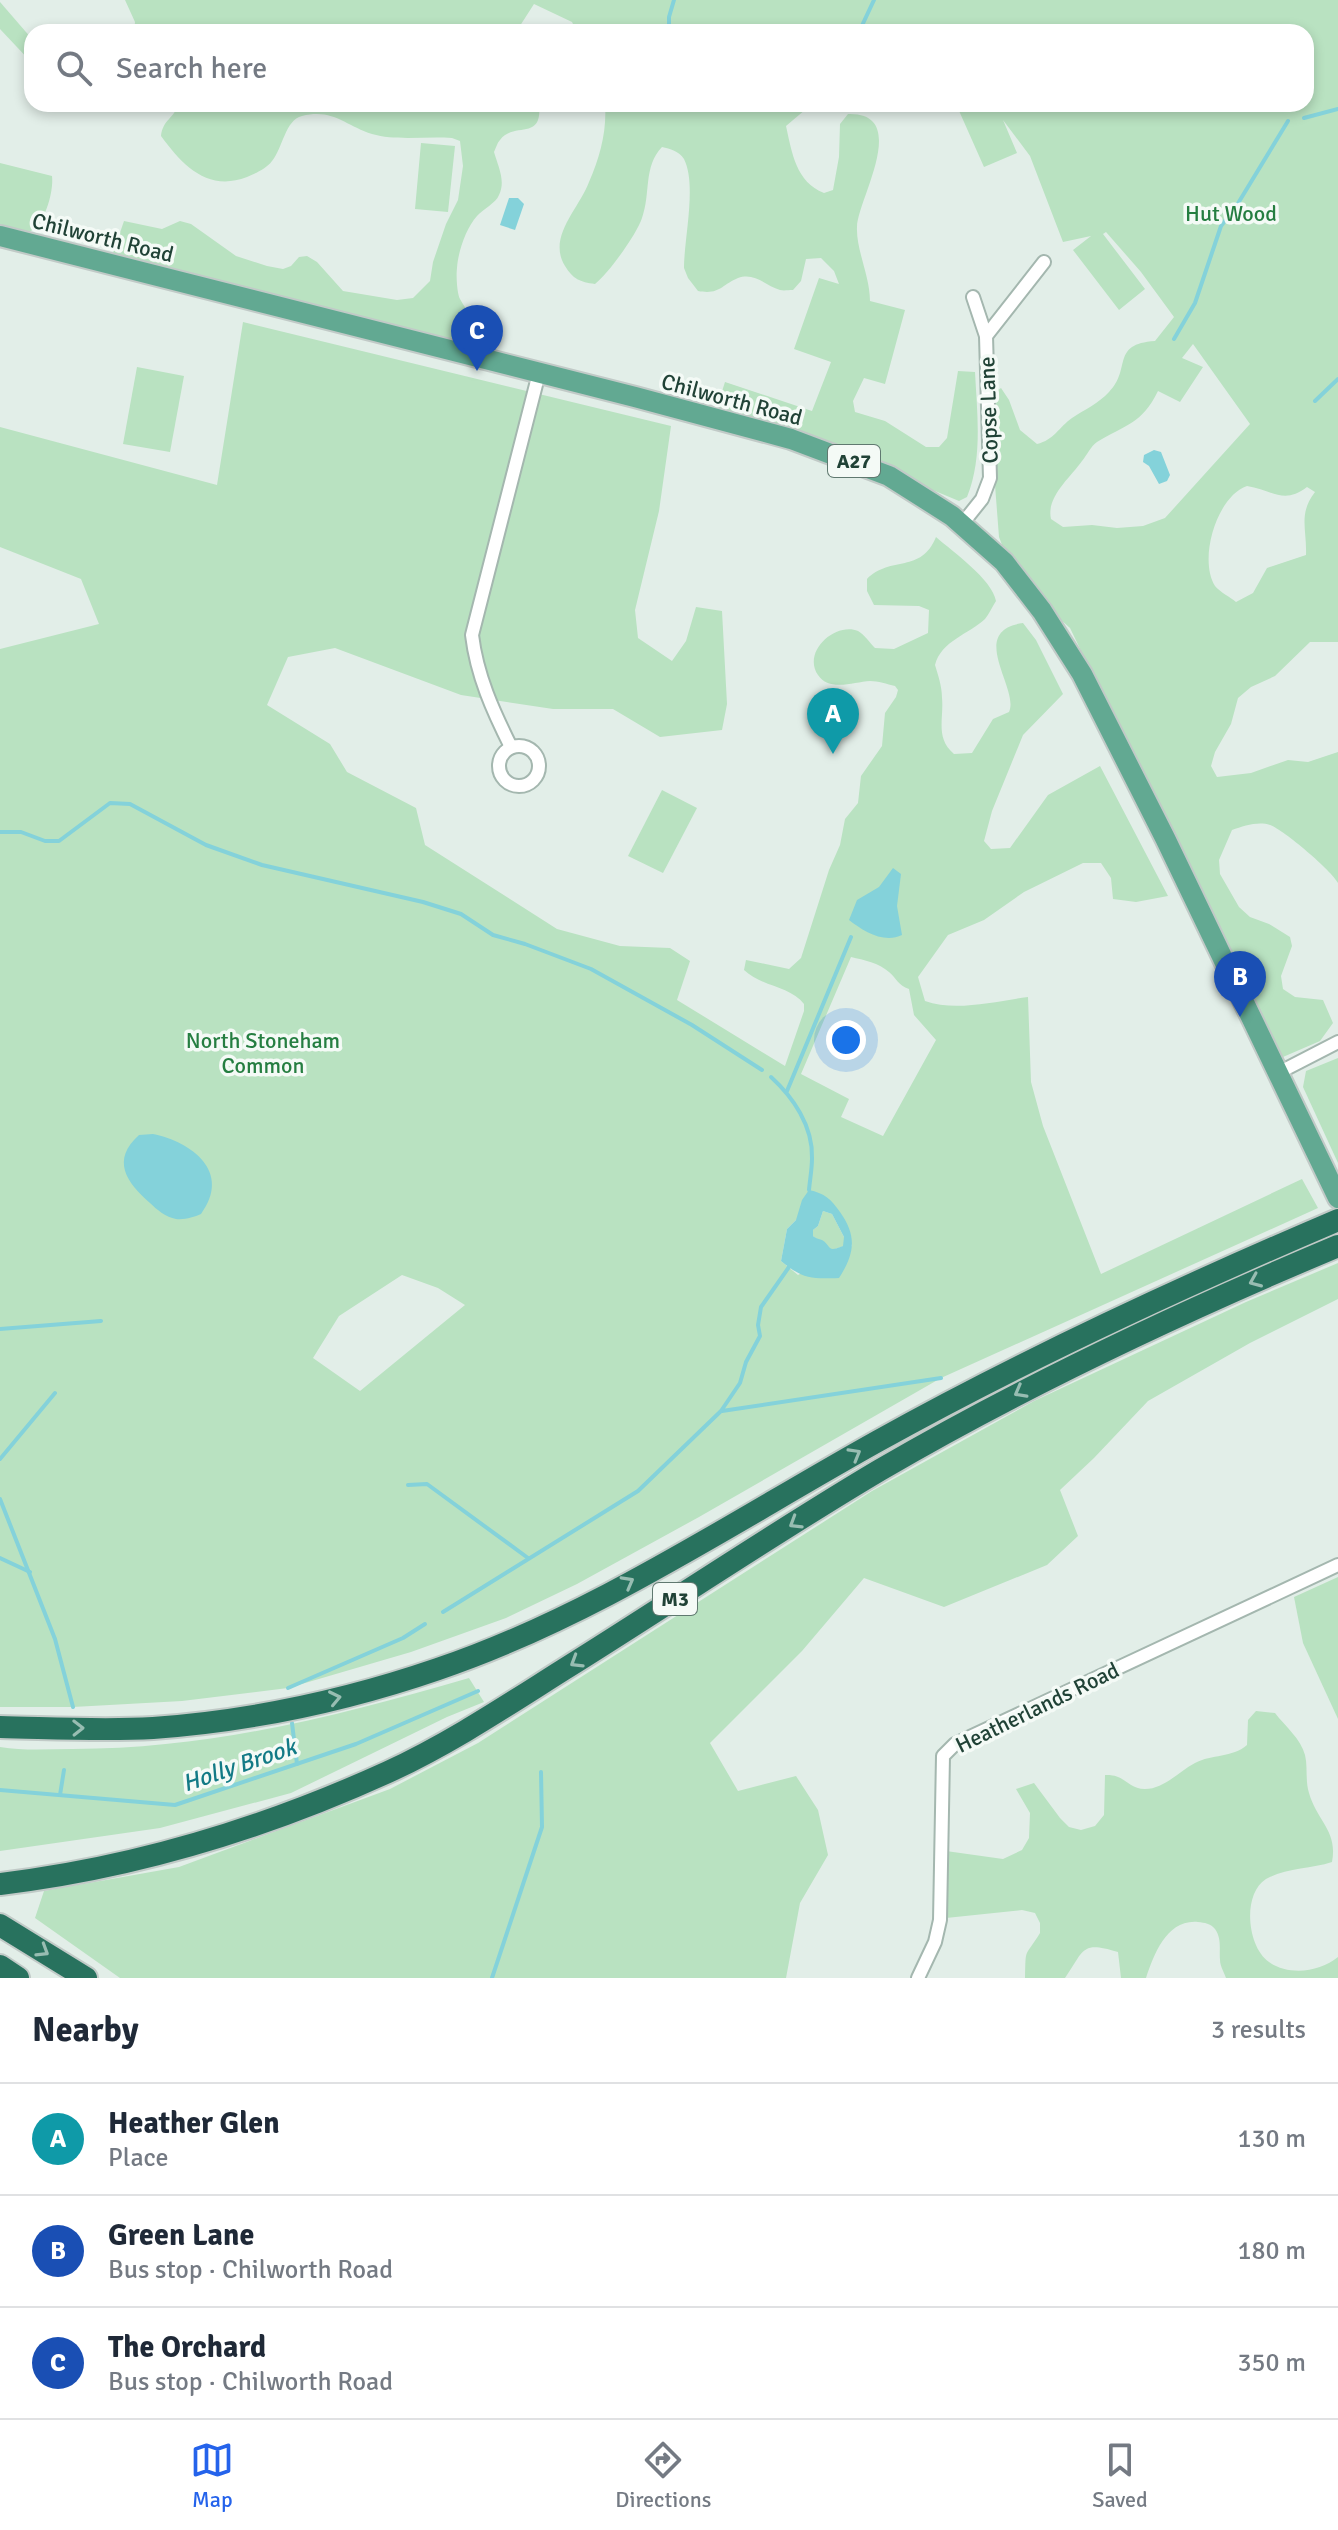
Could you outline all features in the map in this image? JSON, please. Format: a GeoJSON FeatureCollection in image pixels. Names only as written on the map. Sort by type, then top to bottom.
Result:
{"type":"FeatureCollection","features":[{"type":"Feature","properties":{"kind":"highway","name":"M3"},"geometry":{"type":"LineString","coordinates":[[0,1727],[153,1728],[254,1715],[367,1691],[439,1669],[524,1636],[608,1593],[1001,1375],[1111,1320],[1338,1220]]}},
{"type":"Feature","properties":{"kind":"highway","name":"M3"},"geometry":{"type":"LineString","coordinates":[[0,1884],[82,1870],[188,1846],[285,1815],[391,1771],[483,1720],[880,1471],[1032,1385],[1244,1285],[1338,1246]]}},
{"type":"Feature","properties":{"kind":"highway"},"geometry":{"type":"LineString","coordinates":[[0,1925],[86,1978]]}},
{"type":"Feature","properties":{"kind":"highway"},"geometry":{"type":"LineString","coordinates":[[0,1966],[18,1978]]}},
{"type":"Feature","properties":{"kind":"main road","name":"Chilworth Road"},"geometry":{"type":"LineString","coordinates":[[0,236],[727,421],[825,450],[889,476],[919,493],[962,524],[1004,562],[1042,611],[1082,674],[1165,838],[1334,1190]]}},
{"type":"Feature","properties":{"kind":"street","name":"Copse Lane"},"geometry":{"type":"LineString","coordinates":[[986,336],[1044,262]]}},
{"type":"Feature","properties":{"kind":"street","name":"Copse Lane"},"geometry":{"type":"LineString","coordinates":[[962,524],[982,499],[990,478],[986,336],[973,297]]}},
{"type":"Feature","properties":{"kind":"street"},"geometry":{"type":"LineString","coordinates":[[511,747],[475,664],[472,635],[539,373]]}},
{"type":"Feature","properties":{"kind":"street"},"geometry":{"type":"LineString","coordinates":[[1278,1073],[1338,1042]]}},
{"type":"Feature","properties":{"kind":"street","name":"Heatherlands Road"},"geometry":{"type":"LineString","coordinates":[[918,1978],[935,1942],[940,1920],[943,1756],[955,1744],[1338,1565]]}},
{"type":"Feature","properties":{"kind":"green space","name":"Hut Wood"},"geometry":{"type":"Polygon","coordinates":[[[125,0],[1338,0],[1338,642],[1310,642],[1275,676],[1251,687],[1238,698],[1231,724],[1215,752],[1211,766],[1217,777],[1251,773],[1288,760],[1308,762],[1338,752],[1338,883],[1296,842],[1277,828],[1265,824],[1251,824],[1232,830],[1219,860],[1220,874],[1239,907],[1250,917],[1290,937],[1292,946],[1281,976],[1283,989],[1295,997],[1323,1000],[1333,1023],[1320,1041],[1283,1057],[1275,1052],[1070,628],[1052,612],[1004,550],[999,537],[994,472],[994,393],[1001,388],[1020,430],[1037,444],[1043,442],[1105,396],[1120,375],[1127,352],[1141,343],[1155,341],[1174,317],[1106,232],[1103,234],[1145,289],[1119,310],[1073,250],[1091,236],[1063,242],[1030,156],[1003,120],[1017,153],[984,167],[960,112],[1314,112],[1314,24],[573,24],[534,4],[521,24],[135,24],[125,0]],[[1193,344],[1182,358],[1203,367],[1180,402],[1158,391],[1139,417],[1095,444],[1055,495],[1051,519],[1063,527],[1092,525],[1117,528],[1143,526],[1165,518],[1250,424],[1193,344]],[[1247,486],[1227,502],[1213,530],[1210,574],[1215,586],[1236,602],[1253,593],[1267,568],[1306,555],[1305,515],[1315,492],[1307,487],[1291,495],[1278,495],[1247,486]]]}},
{"type":"Feature","properties":{"kind":"green space"},"geometry":{"type":"Polygon","coordinates":[[[0,2],[24,30],[24,54],[0,29],[0,2]]]}},
{"type":"Feature","properties":{"kind":"green space"},"geometry":{"type":"Polygon","coordinates":[[[539,112],[537,123],[532,127],[506,135],[498,143],[494,152],[501,174],[501,190],[495,201],[473,221],[461,248],[457,284],[472,326],[468,345],[113,253],[124,221],[162,229],[180,221],[191,224],[236,256],[283,269],[299,257],[307,256],[317,262],[343,291],[397,300],[413,298],[430,281],[446,224],[458,200],[463,166],[460,141],[452,138],[381,136],[331,116],[313,114],[302,116],[292,123],[276,155],[264,169],[233,181],[220,181],[208,179],[188,166],[161,136],[174,113],[539,112]]]}},
{"type":"Feature","properties":{"kind":"green space"},"geometry":{"type":"Polygon","coordinates":[[[803,112],[786,126],[793,156],[807,182],[824,193],[833,190],[839,157],[840,124],[848,114],[867,117],[876,127],[879,142],[857,227],[870,301],[905,310],[885,384],[864,378],[853,401],[855,412],[885,421],[926,447],[939,447],[947,438],[958,371],[975,372],[977,451],[967,497],[959,501],[911,481],[715,413],[725,382],[812,411],[831,362],[794,349],[819,278],[839,284],[834,271],[821,258],[806,259],[801,281],[793,290],[780,290],[755,278],[744,277],[716,290],[698,291],[684,268],[689,183],[684,159],[677,152],[662,147],[656,155],[639,225],[607,272],[595,284],[581,281],[571,274],[560,255],[562,234],[596,163],[604,134],[605,114],[803,112]]]}},
{"type":"Feature","properties":{"kind":"green space"},"geometry":{"type":"Polygon","coordinates":[[[421,143],[455,146],[448,212],[415,209],[421,143]]]}},
{"type":"Feature","properties":{"kind":"green space"},"geometry":{"type":"Polygon","coordinates":[[[0,163],[52,176],[43,217],[26,233],[0,228],[0,163]]]}},
{"type":"Feature","properties":{"kind":"green space","name":"North Stoneham Common"},"geometry":{"type":"Polygon","coordinates":[[[243,322],[671,426],[659,511],[635,610],[638,638],[672,661],[686,641],[696,607],[722,611],[727,704],[722,730],[660,737],[613,709],[553,709],[461,695],[335,648],[288,657],[267,705],[330,744],[347,772],[416,808],[425,845],[557,929],[620,946],[670,948],[690,961],[677,1000],[785,1066],[804,1004],[791,993],[751,976],[744,970],[746,960],[789,969],[801,958],[840,845],[845,819],[858,803],[861,776],[882,746],[885,713],[898,690],[895,686],[873,681],[842,685],[829,683],[818,675],[814,657],[823,641],[849,629],[865,636],[875,648],[894,649],[928,633],[929,610],[919,606],[874,605],[867,591],[867,579],[876,572],[922,556],[936,537],[980,575],[996,601],[985,619],[943,650],[935,665],[942,694],[942,735],[948,748],[954,754],[972,753],[993,719],[1009,712],[1008,690],[996,649],[998,637],[1006,628],[1023,623],[1036,640],[1063,694],[1023,735],[992,811],[984,841],[991,849],[1010,848],[1048,795],[1100,766],[1168,896],[1136,902],[1113,899],[1111,878],[1101,863],[1083,863],[1024,892],[984,920],[948,935],[918,977],[925,1001],[963,1006],[1028,997],[1031,1082],[1043,1126],[1101,1274],[1302,1179],[1318,1208],[941,1378],[699,1517],[577,1584],[506,1618],[411,1652],[288,1688],[182,1701],[73,1707],[0,1707],[0,649],[99,624],[81,579],[0,547],[0,427],[217,485],[243,322]],[[851,957],[801,1074],[849,1099],[841,1117],[883,1136],[936,1040],[914,1015],[909,989],[881,966],[851,957]],[[835,1206],[796,1220],[787,1229],[781,1261],[798,1275],[852,1246],[835,1206]],[[402,1275],[339,1316],[313,1358],[360,1391],[465,1305],[438,1288],[402,1275]]]}},
{"type":"Feature","properties":{"kind":"green space"},"geometry":{"type":"Polygon","coordinates":[[[137,367],[184,376],[170,452],[123,444],[137,367]]]}},
{"type":"Feature","properties":{"kind":"green space"},"geometry":{"type":"Polygon","coordinates":[[[662,790],[697,808],[663,873],[628,856],[662,790]]]}},
{"type":"Feature","properties":{"kind":"green space"},"geometry":{"type":"Polygon","coordinates":[[[1338,1058],[1338,1163],[1303,1087],[1306,1071],[1338,1058]]]}},
{"type":"Feature","properties":{"kind":"green space"},"geometry":{"type":"Polygon","coordinates":[[[823,1211],[832,1214],[844,1237],[844,1246],[832,1250],[813,1236],[823,1211]]]}},
{"type":"Feature","properties":{"kind":"green space"},"geometry":{"type":"Polygon","coordinates":[[[1338,1263],[1338,1299],[1250,1343],[1148,1401],[1060,1490],[1078,1536],[1047,1565],[944,1607],[864,1578],[802,1651],[710,1743],[738,1791],[796,1776],[818,1810],[828,1855],[800,1903],[786,1978],[120,1978],[35,1918],[44,1891],[179,1867],[390,1789],[478,1743],[872,1491],[1034,1401],[1246,1302],[1338,1263]]]}},
{"type":"Feature","properties":{"kind":"green space"},"geometry":{"type":"Polygon","coordinates":[[[1338,1577],[1338,1719],[1303,1643],[1294,1597],[1338,1577]]]}},
{"type":"Feature","properties":{"kind":"green space"},"geometry":{"type":"Polygon","coordinates":[[[469,1678],[484,1702],[291,1793],[160,1828],[0,1851],[0,1747],[36,1750],[124,1748],[224,1737],[323,1717],[469,1678]]]}},
{"type":"Feature","properties":{"kind":"green space"},"geometry":{"type":"Polygon","coordinates":[[[1256,1711],[1275,1713],[1303,1749],[1309,1793],[1329,1834],[1333,1851],[1332,1862],[1281,1873],[1258,1886],[1251,1908],[1252,1933],[1262,1955],[1269,1962],[1286,1969],[1314,1969],[1338,1957],[1338,1978],[1226,1978],[1220,1962],[1217,1933],[1209,1924],[1198,1922],[1178,1926],[1170,1932],[1158,1949],[1146,1978],[1121,1978],[1118,1952],[1097,1947],[1085,1950],[1065,1978],[1025,1978],[1027,1953],[1040,1933],[1040,1923],[1035,1913],[1022,1910],[946,1918],[946,1851],[1003,1859],[1022,1850],[1029,1838],[1030,1813],[1016,1789],[1034,1783],[1069,1827],[1081,1830],[1095,1826],[1104,1815],[1105,1775],[1118,1777],[1134,1787],[1145,1789],[1158,1786],[1195,1763],[1235,1752],[1247,1745],[1248,1720],[1256,1711]]]}},
{"type":"Feature","properties":{"kind":"water"},"geometry":{"type":"Polygon","coordinates":[[[509,198],[518,198],[524,204],[515,230],[500,225],[509,198]]]}},
{"type":"Feature","properties":{"kind":"water"},"geometry":{"type":"Polygon","coordinates":[[[1154,450],[1161,452],[1170,475],[1167,481],[1159,484],[1149,466],[1143,462],[1144,455],[1154,450]]]}},
{"type":"Feature","properties":{"kind":"water"},"geometry":{"type":"Polygon","coordinates":[[[893,868],[901,874],[897,906],[902,935],[888,938],[867,932],[849,920],[857,900],[879,887],[893,868]]]}},
{"type":"Feature","properties":{"kind":"water"},"geometry":{"type":"Polygon","coordinates":[[[153,1134],[194,1152],[210,1172],[212,1185],[209,1199],[201,1214],[183,1219],[169,1217],[141,1195],[129,1179],[124,1162],[130,1144],[139,1135],[153,1134]]]}},
{"type":"Feature","properties":{"kind":"water"},"geometry":{"type":"Polygon","coordinates":[[[809,1190],[827,1197],[849,1229],[851,1252],[839,1278],[808,1277],[781,1261],[787,1229],[796,1220],[802,1200],[809,1190]],[[823,1211],[813,1236],[834,1249],[843,1246],[844,1237],[832,1214],[823,1211]]]}},
{"type":"Feature","properties":{"kind":"waterway"},"geometry":{"type":"LineString","coordinates":[[669,24],[674,0]]}},
{"type":"Feature","properties":{"kind":"waterway"},"geometry":{"type":"LineString","coordinates":[[863,24],[874,0]]}},
{"type":"Feature","properties":{"kind":"waterway"},"geometry":{"type":"LineString","coordinates":[[1304,118],[1338,109]]}},
{"type":"Feature","properties":{"kind":"waterway"},"geometry":{"type":"LineString","coordinates":[[1174,339],[1195,303],[1221,226],[1288,121]]}},
{"type":"Feature","properties":{"kind":"waterway"},"geometry":{"type":"LineString","coordinates":[[1315,401],[1338,379]]}},
{"type":"Feature","properties":{"kind":"waterway"},"geometry":{"type":"LineString","coordinates":[[0,832],[21,832],[45,841],[59,841],[110,803],[130,804],[206,845],[262,865],[423,902],[461,914],[493,935],[591,969],[692,1025],[762,1070]]}},
{"type":"Feature","properties":{"kind":"waterway"},"geometry":{"type":"LineString","coordinates":[[787,1091],[851,937]]}},
{"type":"Feature","properties":{"kind":"waterway"},"geometry":{"type":"LineString","coordinates":[[771,1077],[794,1103],[809,1135],[812,1158],[809,1190]]}},
{"type":"Feature","properties":{"kind":"waterway"},"geometry":{"type":"LineString","coordinates":[[443,1612],[638,1491],[721,1411],[740,1383],[746,1362],[760,1336],[761,1307],[789,1267]]}},
{"type":"Feature","properties":{"kind":"waterway"},"geometry":{"type":"LineString","coordinates":[[0,1329],[101,1321]]}},
{"type":"Feature","properties":{"kind":"waterway"},"geometry":{"type":"LineString","coordinates":[[722,1411],[941,1378]]}},
{"type":"Feature","properties":{"kind":"waterway"},"geometry":{"type":"LineString","coordinates":[[0,1459],[55,1393]]}},
{"type":"Feature","properties":{"kind":"waterway"},"geometry":{"type":"LineString","coordinates":[[408,1485],[427,1484],[528,1558]]}},
{"type":"Feature","properties":{"kind":"waterway"},"geometry":{"type":"LineString","coordinates":[[0,1499],[55,1639],[73,1707]]}},
{"type":"Feature","properties":{"kind":"waterway"},"geometry":{"type":"LineString","coordinates":[[0,1558],[30,1572]]}},
{"type":"Feature","properties":{"kind":"waterway"},"geometry":{"type":"LineString","coordinates":[[288,1688],[403,1638],[425,1624]]}},
{"type":"Feature","properties":{"kind":"waterway","name":"Holly Brook"},"geometry":{"type":"LineString","coordinates":[[0,1790],[175,1805],[356,1744],[478,1691]]}},
{"type":"Feature","properties":{"kind":"waterway"},"geometry":{"type":"LineString","coordinates":[[292,1723],[297,1764]]}},
{"type":"Feature","properties":{"kind":"waterway"},"geometry":{"type":"LineString","coordinates":[[60,1795],[64,1770]]}},
{"type":"Feature","properties":{"kind":"waterway","name":"Holly Brook"},"geometry":{"type":"LineString","coordinates":[[492,1978],[542,1827],[541,1772]]}},
{"type":"Feature","properties":{"kind":"place","name":"The Orchard"},"geometry":{"type":"Point","coordinates":[477,371]}},
{"type":"Feature","properties":{"kind":"place","name":"Heather Glen"},"geometry":{"type":"Point","coordinates":[833,754]}},
{"type":"Feature","properties":{"kind":"place","name":"Green Lane"},"geometry":{"type":"Point","coordinates":[1240,1017]}}]}
